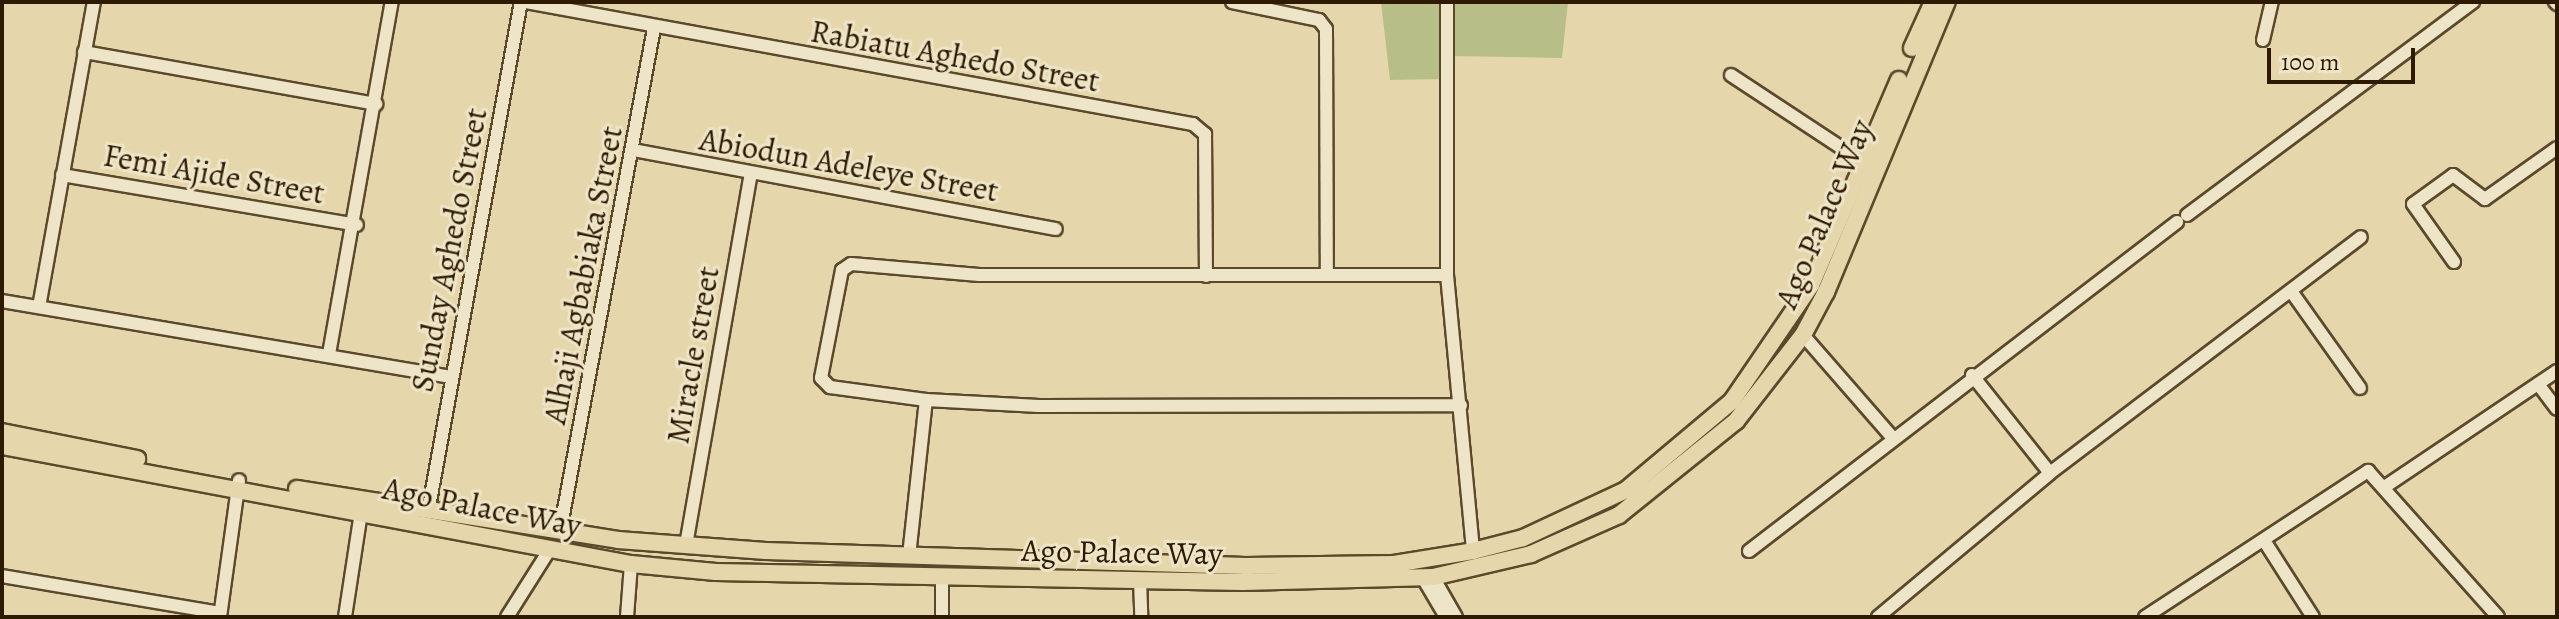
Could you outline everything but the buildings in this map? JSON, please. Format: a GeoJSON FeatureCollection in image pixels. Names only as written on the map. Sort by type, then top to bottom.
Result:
{"type":"FeatureCollection","features":[{"type":"Feature","properties":{"kind":"main road","name":"Ago Palace Way"},"geometry":{"type":"LineString","coordinates":[[2,446],[238,484],[429,507],[560,531],[686,545],[809,553],[1355,566],[1473,551],[1523,538],[1626,490],[1732,401],[1811,285],[1933,2]]}},
{"type":"Feature","properties":{"kind":"main road","name":"Ago Palace Way"},"geometry":{"type":"LineString","coordinates":[[2,432],[361,513],[631,564],[801,578],[1428,577],[1531,554],[1619,515],[1736,421],[1803,335],[1947,2]]}},
{"type":"Feature","properties":{"kind":"main road"},"geometry":{"type":"LineString","coordinates":[[779,577],[787,552]]}},
{"type":"Feature","properties":{"kind":"main road"},"geometry":{"type":"LineString","coordinates":[[801,578],[809,553]]}},
{"type":"Feature","properties":{"kind":"street"},"geometry":{"type":"LineString","coordinates":[[39,307],[94,2]]}},
{"type":"Feature","properties":{"kind":"street"},"geometry":{"type":"LineString","coordinates":[[329,354],[357,225],[392,2]]}},
{"type":"Feature","properties":{"kind":"street","name":"Rabiatu Aghedo Street"},"geometry":{"type":"LineString","coordinates":[[523,2],[1200,127],[1206,276]]}},
{"type":"Feature","properties":{"kind":"street","name":"Sunday Aghedo Street"},"geometry":{"type":"LineString","coordinates":[[429,507],[450,377],[523,2]]}},
{"type":"Feature","properties":{"kind":"street"},"geometry":{"type":"LineString","coordinates":[[1232,2],[1319,20],[1326,29],[1327,273]]}},
{"type":"Feature","properties":{"kind":"street"},"geometry":{"type":"LineString","coordinates":[[1447,2],[1447,275],[1473,551]]}},
{"type":"Feature","properties":{"kind":"street"},"geometry":{"type":"LineString","coordinates":[[2263,40],[2272,2]]}},
{"type":"Feature","properties":{"kind":"street"},"geometry":{"type":"LineString","coordinates":[[1749,551],[1891,436],[2473,2]]}},
{"type":"Feature","properties":{"kind":"street","name":"Alhaji Agbabiaka Street"},"geometry":{"type":"LineString","coordinates":[[560,531],[654,28]]}},
{"type":"Feature","properties":{"kind":"street"},"geometry":{"type":"LineString","coordinates":[[84,52],[376,104]]}},
{"type":"Feature","properties":{"kind":"street"},"geometry":{"type":"LineString","coordinates":[[1731,75],[1863,162]]}},
{"type":"Feature","properties":{"kind":"street"},"geometry":{"type":"LineString","coordinates":[[2454,262],[2413,204],[2453,175],[2485,199],[2557,148]]}},
{"type":"Feature","properties":{"kind":"street","name":"Abiodun Adeleye Street"},"geometry":{"type":"LineString","coordinates":[[633,150],[1056,229]]}},
{"type":"Feature","properties":{"kind":"street","name":"Miracle street"},"geometry":{"type":"LineString","coordinates":[[686,545],[751,174]]}},
{"type":"Feature","properties":{"kind":"street","name":"Femi Ajide Street"},"geometry":{"type":"LineString","coordinates":[[62,175],[357,225]]}},
{"type":"Feature","properties":{"kind":"street"},"geometry":{"type":"LineString","coordinates":[[1878,617],[2050,473],[2361,237]]}},
{"type":"Feature","properties":{"kind":"street"},"geometry":{"type":"LineString","coordinates":[[1447,275],[979,275],[851,264],[842,270],[823,384],[926,400],[1461,405]]}},
{"type":"Feature","properties":{"kind":"street"},"geometry":{"type":"LineString","coordinates":[[2291,291],[2360,388]]}},
{"type":"Feature","properties":{"kind":"street"},"geometry":{"type":"LineString","coordinates":[[2,301],[329,354],[450,377]]}},
{"type":"Feature","properties":{"kind":"street"},"geometry":{"type":"LineString","coordinates":[[1803,335],[1891,436]]}},
{"type":"Feature","properties":{"kind":"street"},"geometry":{"type":"LineString","coordinates":[[2386,486],[2557,371]]}},
{"type":"Feature","properties":{"kind":"street"},"geometry":{"type":"LineString","coordinates":[[1972,375],[2050,473]]}},
{"type":"Feature","properties":{"kind":"street"},"geometry":{"type":"LineString","coordinates":[[2538,384],[2557,409]]}},
{"type":"Feature","properties":{"kind":"street"},"geometry":{"type":"LineString","coordinates":[[909,556],[926,400]]}},
{"type":"Feature","properties":{"kind":"street"},"geometry":{"type":"LineString","coordinates":[[2145,617],[2265,542],[2364,473],[2386,486],[2498,617]]}},
{"type":"Feature","properties":{"kind":"street"},"geometry":{"type":"LineString","coordinates":[[2,576],[220,615],[238,484]]}},
{"type":"Feature","properties":{"kind":"street"},"geometry":{"type":"LineString","coordinates":[[345,617],[361,513]]}},
{"type":"Feature","properties":{"kind":"street"},"geometry":{"type":"LineString","coordinates":[[2265,542],[2313,617]]}},
{"type":"Feature","properties":{"kind":"street"},"geometry":{"type":"LineString","coordinates":[[507,617],[550,549]]}},
{"type":"Feature","properties":{"kind":"street"},"geometry":{"type":"LineString","coordinates":[[627,617],[631,564]]}},
{"type":"Feature","properties":{"kind":"street"},"geometry":{"type":"LineString","coordinates":[[1428,577],[1446,617]]}},
{"type":"Feature","properties":{"kind":"street"},"geometry":{"type":"LineString","coordinates":[[1428,577],[1456,617]]}},
{"type":"Feature","properties":{"kind":"street"},"geometry":{"type":"LineString","coordinates":[[942,578],[942,617]]}},
{"type":"Feature","properties":{"kind":"street"},"geometry":{"type":"LineString","coordinates":[[1140,579],[1141,617]]}},
{"type":"Feature","properties":{"kind":"green space"},"geometry":{"type":"Polygon","coordinates":[[[1381,2],[1568,2],[1562,58],[1449,56],[1442,79],[1390,80],[1381,2]]]}}]}
